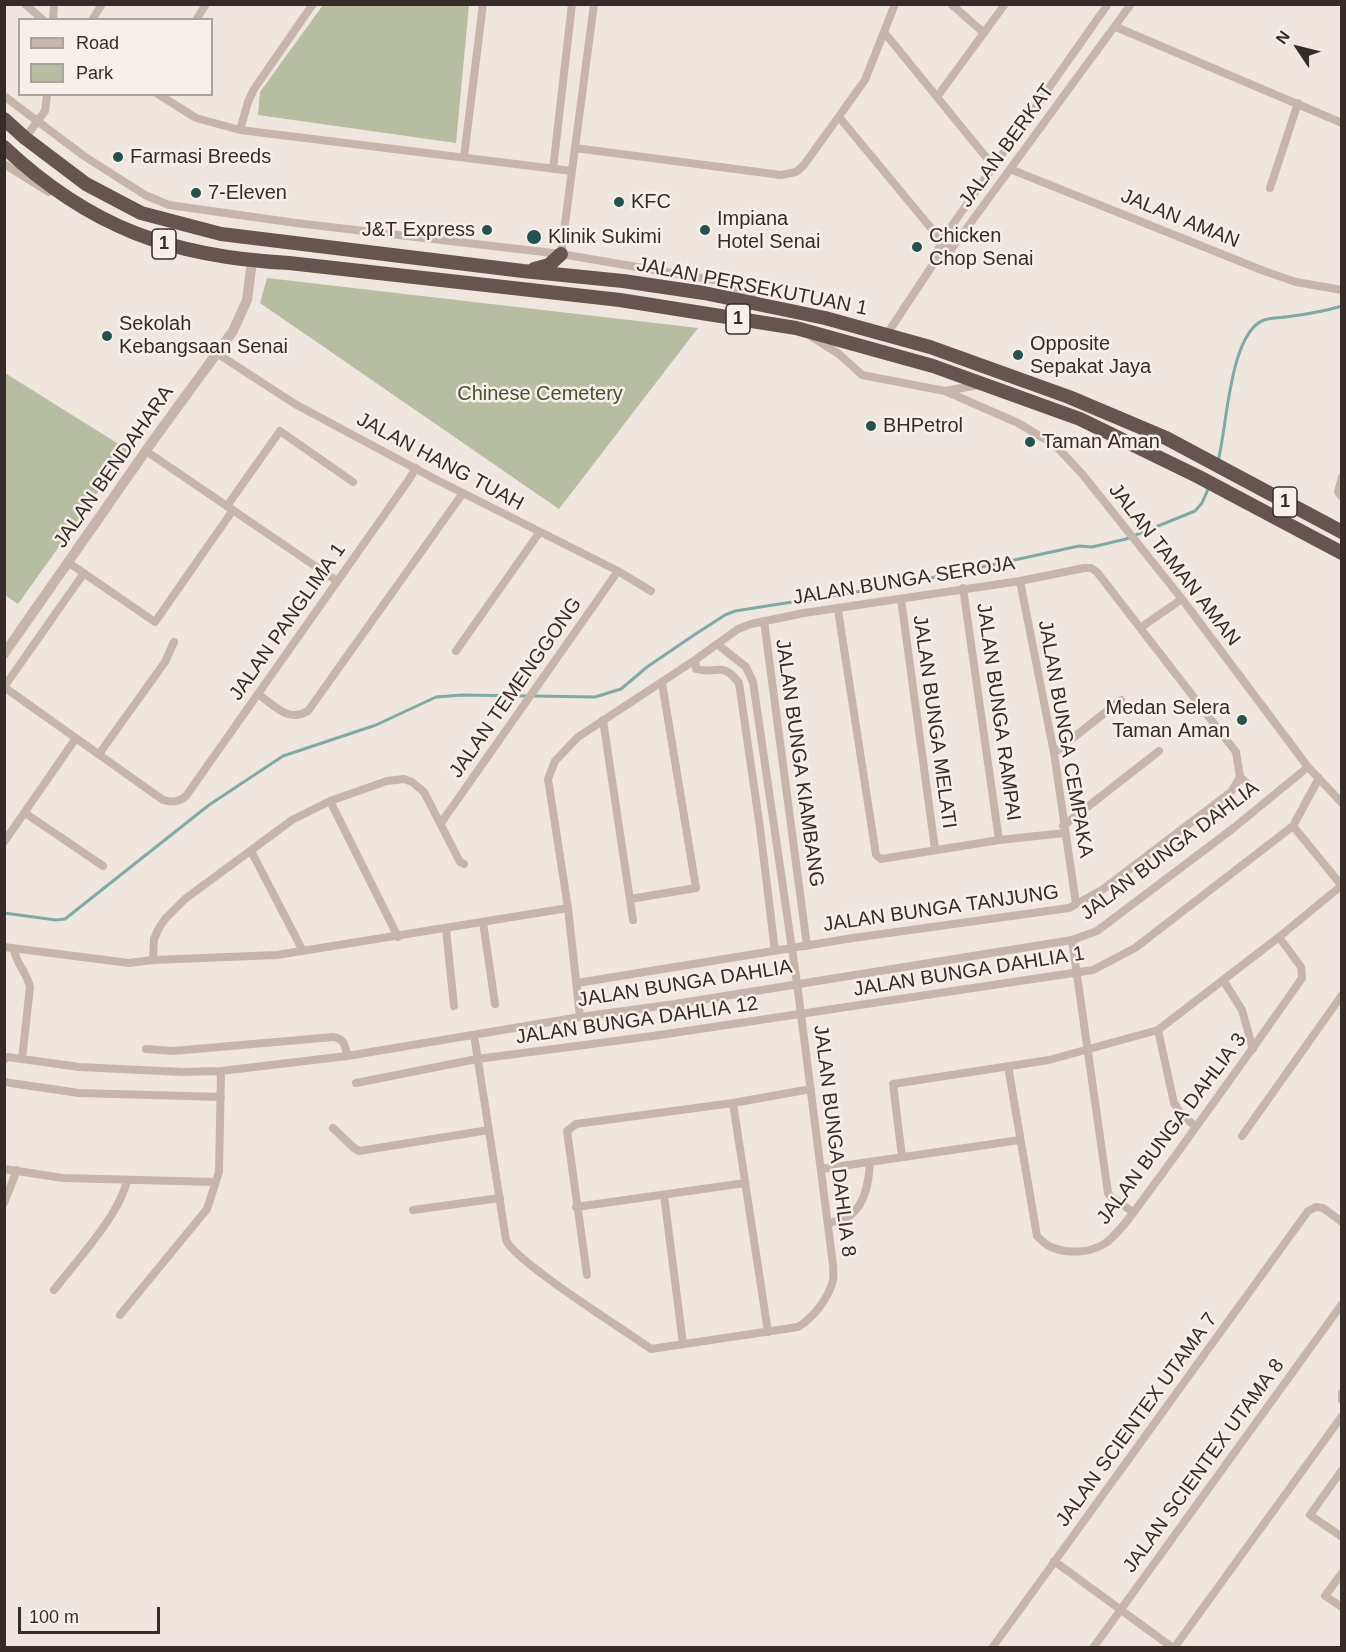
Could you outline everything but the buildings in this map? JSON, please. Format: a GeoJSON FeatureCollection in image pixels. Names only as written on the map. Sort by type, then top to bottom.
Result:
{"type":"FeatureCollection","features":[{"type":"Feature","properties":{"kind":"highway","name":"JALAN PERSEKUTUAN 1"},"geometry":{"type":"LineString","coordinates":[[4,119],[25,138],[86,184],[141,213],[221,234],[704,293],[825,318],[930,347],[1069,397],[1166,438],[1341,532]]}},
{"type":"Feature","properties":{"kind":"highway","name":"JALAN PERSEKUTUAN 1"},"geometry":{"type":"LineString","coordinates":[[4,147],[31,172],[81,208],[128,231],[173,247],[252,261],[301,264],[620,300],[796,328],[933,366],[1080,419],[1199,477],[1341,552]]}},
{"type":"Feature","properties":{"kind":"highway"},"geometry":{"type":"LineString","coordinates":[[523,271],[549,265],[561,254]]}},
{"type":"Feature","properties":{"kind":"street"},"geometry":{"type":"LineString","coordinates":[[25,4],[41,18]]}},
{"type":"Feature","properties":{"kind":"street"},"geometry":{"type":"LineString","coordinates":[[93,18],[102,4]]}},
{"type":"Feature","properties":{"kind":"street"},"geometry":{"type":"LineString","coordinates":[[197,18],[206,4]]}},
{"type":"Feature","properties":{"kind":"street"},"geometry":{"type":"LineString","coordinates":[[240,130],[254,89],[313,4]]}},
{"type":"Feature","properties":{"kind":"street"},"geometry":{"type":"LineString","coordinates":[[464,157],[483,4]]}},
{"type":"Feature","properties":{"kind":"street"},"geometry":{"type":"LineString","coordinates":[[553,169],[572,4]]}},
{"type":"Feature","properties":{"kind":"street"},"geometry":{"type":"LineString","coordinates":[[561,254],[594,4]]}},
{"type":"Feature","properties":{"kind":"street"},"geometry":{"type":"LineString","coordinates":[[575,148],[787,175],[796,172],[804,165],[865,80],[895,4]]}},
{"type":"Feature","properties":{"kind":"street"},"geometry":{"type":"LineString","coordinates":[[951,4],[984,33]]}},
{"type":"Feature","properties":{"kind":"street"},"geometry":{"type":"LineString","coordinates":[[937,97],[1005,4]]}},
{"type":"Feature","properties":{"kind":"street"},"geometry":{"type":"LineString","coordinates":[[934,263],[941,241],[1108,4]]}},
{"type":"Feature","properties":{"kind":"street","name":"JALAN BERKAT"},"geometry":{"type":"LineString","coordinates":[[887,334],[934,263],[950,251],[1131,4]]}},
{"type":"Feature","properties":{"kind":"street"},"geometry":{"type":"LineString","coordinates":[[1116,27],[1341,123]]}},
{"type":"Feature","properties":{"kind":"street"},"geometry":{"type":"LineString","coordinates":[[884,32],[994,167]]}},
{"type":"Feature","properties":{"kind":"street"},"geometry":{"type":"LineString","coordinates":[[4,96],[84,156],[136,190],[169,205],[296,223],[561,254],[719,281],[736,288],[763,305]]}},
{"type":"Feature","properties":{"kind":"street"},"geometry":{"type":"LineString","coordinates":[[25,138],[45,111],[47,96]]}},
{"type":"Feature","properties":{"kind":"street"},"geometry":{"type":"LineString","coordinates":[[161,96],[196,118],[240,130],[572,171]]}},
{"type":"Feature","properties":{"kind":"street"},"geometry":{"type":"LineString","coordinates":[[1270,188],[1298,103]]}},
{"type":"Feature","properties":{"kind":"street"},"geometry":{"type":"LineString","coordinates":[[839,117],[950,251]]}},
{"type":"Feature","properties":{"kind":"street"},"geometry":{"type":"LineString","coordinates":[[4,164],[60,199],[81,208]]}},
{"type":"Feature","properties":{"kind":"street","name":"JALAN AMAN"},"geometry":{"type":"LineString","coordinates":[[1010,169],[1264,271],[1296,282],[1341,290]]}},
{"type":"Feature","properties":{"kind":"street","name":"JALAN BENDAHARA"},"geometry":{"type":"LineString","coordinates":[[4,654],[233,331],[245,306],[252,261]]}},
{"type":"Feature","properties":{"kind":"street"},"geometry":{"type":"LineString","coordinates":[[796,328],[827,345],[862,375],[945,391],[981,384]]}},
{"type":"Feature","properties":{"kind":"street","name":"JALAN HANG TUAH"},"geometry":{"type":"LineString","coordinates":[[218,354],[296,404],[539,533],[618,571],[651,591]]}},
{"type":"Feature","properties":{"kind":"street","name":"JALAN TAMAN AMAN"},"geometry":{"type":"LineString","coordinates":[[945,391],[1018,423],[1055,445],[1083,475],[1182,599],[1308,767],[1341,802]]}},
{"type":"Feature","properties":{"kind":"street"},"geometry":{"type":"LineString","coordinates":[[69,563],[156,622],[280,431],[353,482]]}},
{"type":"Feature","properties":{"kind":"street"},"geometry":{"type":"LineString","coordinates":[[146,451],[337,581]]}},
{"type":"Feature","properties":{"kind":"street","name":"JALAN PANGLIMA 1"},"geometry":{"type":"LineString","coordinates":[[99,754],[164,800],[174,802],[186,796],[416,468]]}},
{"type":"Feature","properties":{"kind":"street"},"geometry":{"type":"LineString","coordinates":[[1341,477],[1338,492],[1341,497]]}},
{"type":"Feature","properties":{"kind":"street"},"geometry":{"type":"LineString","coordinates":[[258,694],[289,716],[299,716],[308,711],[463,493]]}},
{"type":"Feature","properties":{"kind":"street"},"geometry":{"type":"LineString","coordinates":[[456,651],[539,533]]}},
{"type":"Feature","properties":{"kind":"street","name":"JALAN BUNGA SEROJA"},"geometry":{"type":"LineString","coordinates":[[567,908],[548,783],[555,761],[578,737],[738,629],[764,621],[1091,568],[1097,572],[1236,752],[1240,777]]}},
{"type":"Feature","properties":{"kind":"street","name":"JALAN TEMENGGONG"},"geometry":{"type":"LineString","coordinates":[[441,823],[618,571]]}},
{"type":"Feature","properties":{"kind":"street"},"geometry":{"type":"LineString","coordinates":[[84,573],[4,687],[99,754],[165,662],[174,642]]}},
{"type":"Feature","properties":{"kind":"street","name":"JALAN BUNGA CEMPAKA"},"geometry":{"type":"LineString","coordinates":[[1020,581],[1054,753],[1076,904]]}},
{"type":"Feature","properties":{"kind":"street","name":"JALAN BUNGA RAMPAI"},"geometry":{"type":"LineString","coordinates":[[963,588],[999,840]]}},
{"type":"Feature","properties":{"kind":"street","name":"JALAN BUNGA MELATI"},"geometry":{"type":"LineString","coordinates":[[901,598],[935,849]]}},
{"type":"Feature","properties":{"kind":"street"},"geometry":{"type":"LineString","coordinates":[[1140,628],[1182,599]]}},
{"type":"Feature","properties":{"kind":"street"},"geometry":{"type":"LineString","coordinates":[[838,610],[874,849],[876,855],[881,859],[1064,830],[1160,751]]}},
{"type":"Feature","properties":{"kind":"street","name":"JALAN BUNGA KIAMBANG"},"geometry":{"type":"LineString","coordinates":[[764,621],[807,946]]}},
{"type":"Feature","properties":{"kind":"street","name":"JALAN BUNGA DAHLIA 8"},"geometry":{"type":"LineString","coordinates":[[474,1035],[506,1240],[512,1251],[651,1348],[768,1332],[804,1324],[825,1298],[833,1280],[811,1089],[753,682],[746,667],[717,644]]}},
{"type":"Feature","properties":{"kind":"street"},"geometry":{"type":"LineString","coordinates":[[695,660],[696,669],[705,671],[723,669],[731,673],[739,683],[760,828],[774,951]]}},
{"type":"Feature","properties":{"kind":"street"},"geometry":{"type":"LineString","coordinates":[[630,899],[696,888],[662,682]]}},
{"type":"Feature","properties":{"kind":"street"},"geometry":{"type":"LineString","coordinates":[[1054,753],[1121,700]]}},
{"type":"Feature","properties":{"kind":"street"},"geometry":{"type":"LineString","coordinates":[[603,720],[633,920]]}},
{"type":"Feature","properties":{"kind":"street"},"geometry":{"type":"LineString","coordinates":[[4,842],[76,738]]}},
{"type":"Feature","properties":{"kind":"street","name":"JALAN BUNGA DAHLIA"},"geometry":{"type":"LineString","coordinates":[[8,1059],[79,1067],[173,1072],[221,1071],[347,1056],[1072,940],[1097,931],[1231,830],[1308,767]]}},
{"type":"Feature","properties":{"kind":"street"},"geometry":{"type":"LineString","coordinates":[[1240,777],[1252,788]]}},
{"type":"Feature","properties":{"kind":"street","name":"JALAN BUNGA TANJUNG"},"geometry":{"type":"LineString","coordinates":[[577,983],[792,948],[1069,908],[1102,890],[1231,792],[1240,777]]}},
{"type":"Feature","properties":{"kind":"street","name":"JALAN BUNGA DAHLIA 1"},"geometry":{"type":"LineString","coordinates":[[801,1014],[1078,974],[1105,965],[1135,948],[1293,826],[1319,778]]}},
{"type":"Feature","properties":{"kind":"street"},"geometry":{"type":"LineString","coordinates":[[153,960],[154,939],[165,919],[185,899],[292,820],[330,801],[387,781],[404,779],[424,792],[460,862],[464,864]]}},
{"type":"Feature","properties":{"kind":"street"},"geometry":{"type":"LineString","coordinates":[[330,801],[398,937]]}},
{"type":"Feature","properties":{"kind":"street"},"geometry":{"type":"LineString","coordinates":[[25,813],[103,866]]}},
{"type":"Feature","properties":{"kind":"street"},"geometry":{"type":"LineString","coordinates":[[902,1157],[893,1084],[1049,1060],[1158,1030],[1279,938],[1341,886],[1293,826]]}},
{"type":"Feature","properties":{"kind":"street"},"geometry":{"type":"LineString","coordinates":[[250,851],[303,951]]}},
{"type":"Feature","properties":{"kind":"street"},"geometry":{"type":"LineString","coordinates":[[4,947],[129,963],[277,955],[567,908],[580,1017]]}},
{"type":"Feature","properties":{"kind":"street"},"geometry":{"type":"LineString","coordinates":[[483,922],[495,1004]]}},
{"type":"Feature","properties":{"kind":"street"},"geometry":{"type":"LineString","coordinates":[[446,928],[454,1006]]}},
{"type":"Feature","properties":{"kind":"street","name":"JALAN BUNGA DAHLIA 3"},"geometry":{"type":"LineString","coordinates":[[1008,1066],[1036,1236],[1050,1247],[1069,1251],[1092,1250],[1113,1238],[1253,1049],[1302,978],[1301,967],[1279,938]]}},
{"type":"Feature","properties":{"kind":"street"},"geometry":{"type":"LineString","coordinates":[[1072,940],[1108,1193],[1132,1212]]}},
{"type":"Feature","properties":{"kind":"street"},"geometry":{"type":"LineString","coordinates":[[14,950],[29,980],[30,987],[22,1059]]}},
{"type":"Feature","properties":{"kind":"street"},"geometry":{"type":"LineString","coordinates":[[1223,980],[1242,1010],[1253,1049]]}},
{"type":"Feature","properties":{"kind":"street"},"geometry":{"type":"LineString","coordinates":[[1242,1136],[1341,995]]}},
{"type":"Feature","properties":{"kind":"street","name":"JALAN BUNGA DAHLIA 12"},"geometry":{"type":"LineString","coordinates":[[356,1083],[477,1059],[801,1014]]}},
{"type":"Feature","properties":{"kind":"street"},"geometry":{"type":"LineString","coordinates":[[1158,1030],[1177,1109],[1196,1126]]}},
{"type":"Feature","properties":{"kind":"street"},"geometry":{"type":"LineString","coordinates":[[146,1049],[173,1051],[333,1037],[344,1042],[347,1056]]}},
{"type":"Feature","properties":{"kind":"street"},"geometry":{"type":"LineString","coordinates":[[120,1315],[207,1209],[219,1172],[221,1071]]}},
{"type":"Feature","properties":{"kind":"street"},"geometry":{"type":"LineString","coordinates":[[4,1082],[79,1093],[221,1097]]}},
{"type":"Feature","properties":{"kind":"street"},"geometry":{"type":"LineString","coordinates":[[587,1275],[567,1131],[576,1124],[734,1103],[811,1089]]}},
{"type":"Feature","properties":{"kind":"street"},"geometry":{"type":"LineString","coordinates":[[734,1103],[768,1332]]}},
{"type":"Feature","properties":{"kind":"street"},"geometry":{"type":"LineString","coordinates":[[333,1128],[360,1151],[489,1130]]}},
{"type":"Feature","properties":{"kind":"street"},"geometry":{"type":"LineString","coordinates":[[821,1169],[1020,1140]]}},
{"type":"Feature","properties":{"kind":"street"},"geometry":{"type":"LineString","coordinates":[[828,1223],[851,1215],[862,1202],[870,1175],[870,1162]]}},
{"type":"Feature","properties":{"kind":"street"},"geometry":{"type":"LineString","coordinates":[[4,1169],[63,1178],[215,1182]]}},
{"type":"Feature","properties":{"kind":"street"},"geometry":{"type":"LineString","coordinates":[[4,1203],[17,1170]]}},
{"type":"Feature","properties":{"kind":"street"},"geometry":{"type":"LineString","coordinates":[[54,1290],[117,1208],[125,1193],[127,1180]]}},
{"type":"Feature","properties":{"kind":"street"},"geometry":{"type":"LineString","coordinates":[[576,1207],[745,1184]]}},
{"type":"Feature","properties":{"kind":"street"},"geometry":{"type":"LineString","coordinates":[[664,1195],[683,1344]]}},
{"type":"Feature","properties":{"kind":"street"},"geometry":{"type":"LineString","coordinates":[[413,1210],[500,1198]]}},
{"type":"Feature","properties":{"kind":"street","name":"JALAN SCIENTEX UTAMA 7"},"geometry":{"type":"LineString","coordinates":[[992,1647],[1308,1211],[1316,1207],[1323,1208],[1341,1222]]}},
{"type":"Feature","properties":{"kind":"street","name":"JALAN SCIENTEX UTAMA 8"},"geometry":{"type":"LineString","coordinates":[[1093,1647],[1341,1304]]}},
{"type":"Feature","properties":{"kind":"street"},"geometry":{"type":"LineString","coordinates":[[1341,1393],[1341,1400]]}},
{"type":"Feature","properties":{"kind":"street"},"geometry":{"type":"LineString","coordinates":[[1054,1562],[1173,1647],[1341,1416]]}},
{"type":"Feature","properties":{"kind":"street"},"geometry":{"type":"LineString","coordinates":[[1341,1470],[1310,1515],[1341,1537]]}},
{"type":"Feature","properties":{"kind":"street"},"geometry":{"type":"LineString","coordinates":[[1341,1573],[1325,1596],[1341,1607]]}},
{"type":"Feature","properties":{"kind":"green space"},"geometry":{"type":"Polygon","coordinates":[[[323,5],[469,5],[456,143],[258,115],[260,92],[323,5]]]}},
{"type":"Feature","properties":{"kind":"green space","name":"Chinese Cemetery"},"geometry":{"type":"Polygon","coordinates":[[[267,278],[698,328],[559,509],[260,303],[267,278]]]}},
{"type":"Feature","properties":{"kind":"green space"},"geometry":{"type":"Polygon","coordinates":[[[5,373],[128,450],[18,604],[5,595],[5,373]]]}},
{"type":"Feature","properties":{"kind":"waterway"},"geometry":{"type":"LineString","coordinates":[[1218,461],[1236,362],[1252,328],[1267,319],[1342,306]]}},
{"type":"Feature","properties":{"kind":"waterway"},"geometry":{"type":"LineString","coordinates":[[534,696],[595,697],[621,689],[647,667],[725,615],[735,611],[894,586],[1079,546],[1092,547],[1126,539],[1195,511],[1202,503],[1209,487]]}},
{"type":"Feature","properties":{"kind":"waterway"},"geometry":{"type":"LineString","coordinates":[[4,913],[56,920],[65,919],[209,805],[283,756],[376,725],[436,697],[527,696]]}},
{"type":"Feature","properties":{"kind":"place","name":"Farmasi Breeds"},"geometry":{"type":"Point","coordinates":[118,157]}},
{"type":"Feature","properties":{"kind":"place","name":"7-Eleven"},"geometry":{"type":"Point","coordinates":[196,193]}},
{"type":"Feature","properties":{"kind":"place","name":"KFC"},"geometry":{"type":"Point","coordinates":[619,202]}},
{"type":"Feature","properties":{"kind":"place","name":"J&T Express"},"geometry":{"type":"Point","coordinates":[487,230]}},
{"type":"Feature","properties":{"kind":"place","name":"Impiana Hotel Senai"},"geometry":{"type":"Point","coordinates":[705,230]}},
{"type":"Feature","properties":{"kind":"place","name":"Klinik Sukimi"},"geometry":{"type":"Point","coordinates":[534,237]}},
{"type":"Feature","properties":{"kind":"place","name":"Chicken Chop Senai"},"geometry":{"type":"Point","coordinates":[917,247]}},
{"type":"Feature","properties":{"kind":"place","name":"Sekolah Kebangsaan Senai"},"geometry":{"type":"Point","coordinates":[107,336]}},
{"type":"Feature","properties":{"kind":"place","name":"Opposite Sepakat Jaya"},"geometry":{"type":"Point","coordinates":[1018,355]}},
{"type":"Feature","properties":{"kind":"place","name":"BHPetrol"},"geometry":{"type":"Point","coordinates":[871,426]}},
{"type":"Feature","properties":{"kind":"place","name":"Taman Aman"},"geometry":{"type":"Point","coordinates":[1030,442]}},
{"type":"Feature","properties":{"kind":"place","name":"Medan Selera Taman Aman"},"geometry":{"type":"Point","coordinates":[1242,720]}}]}
